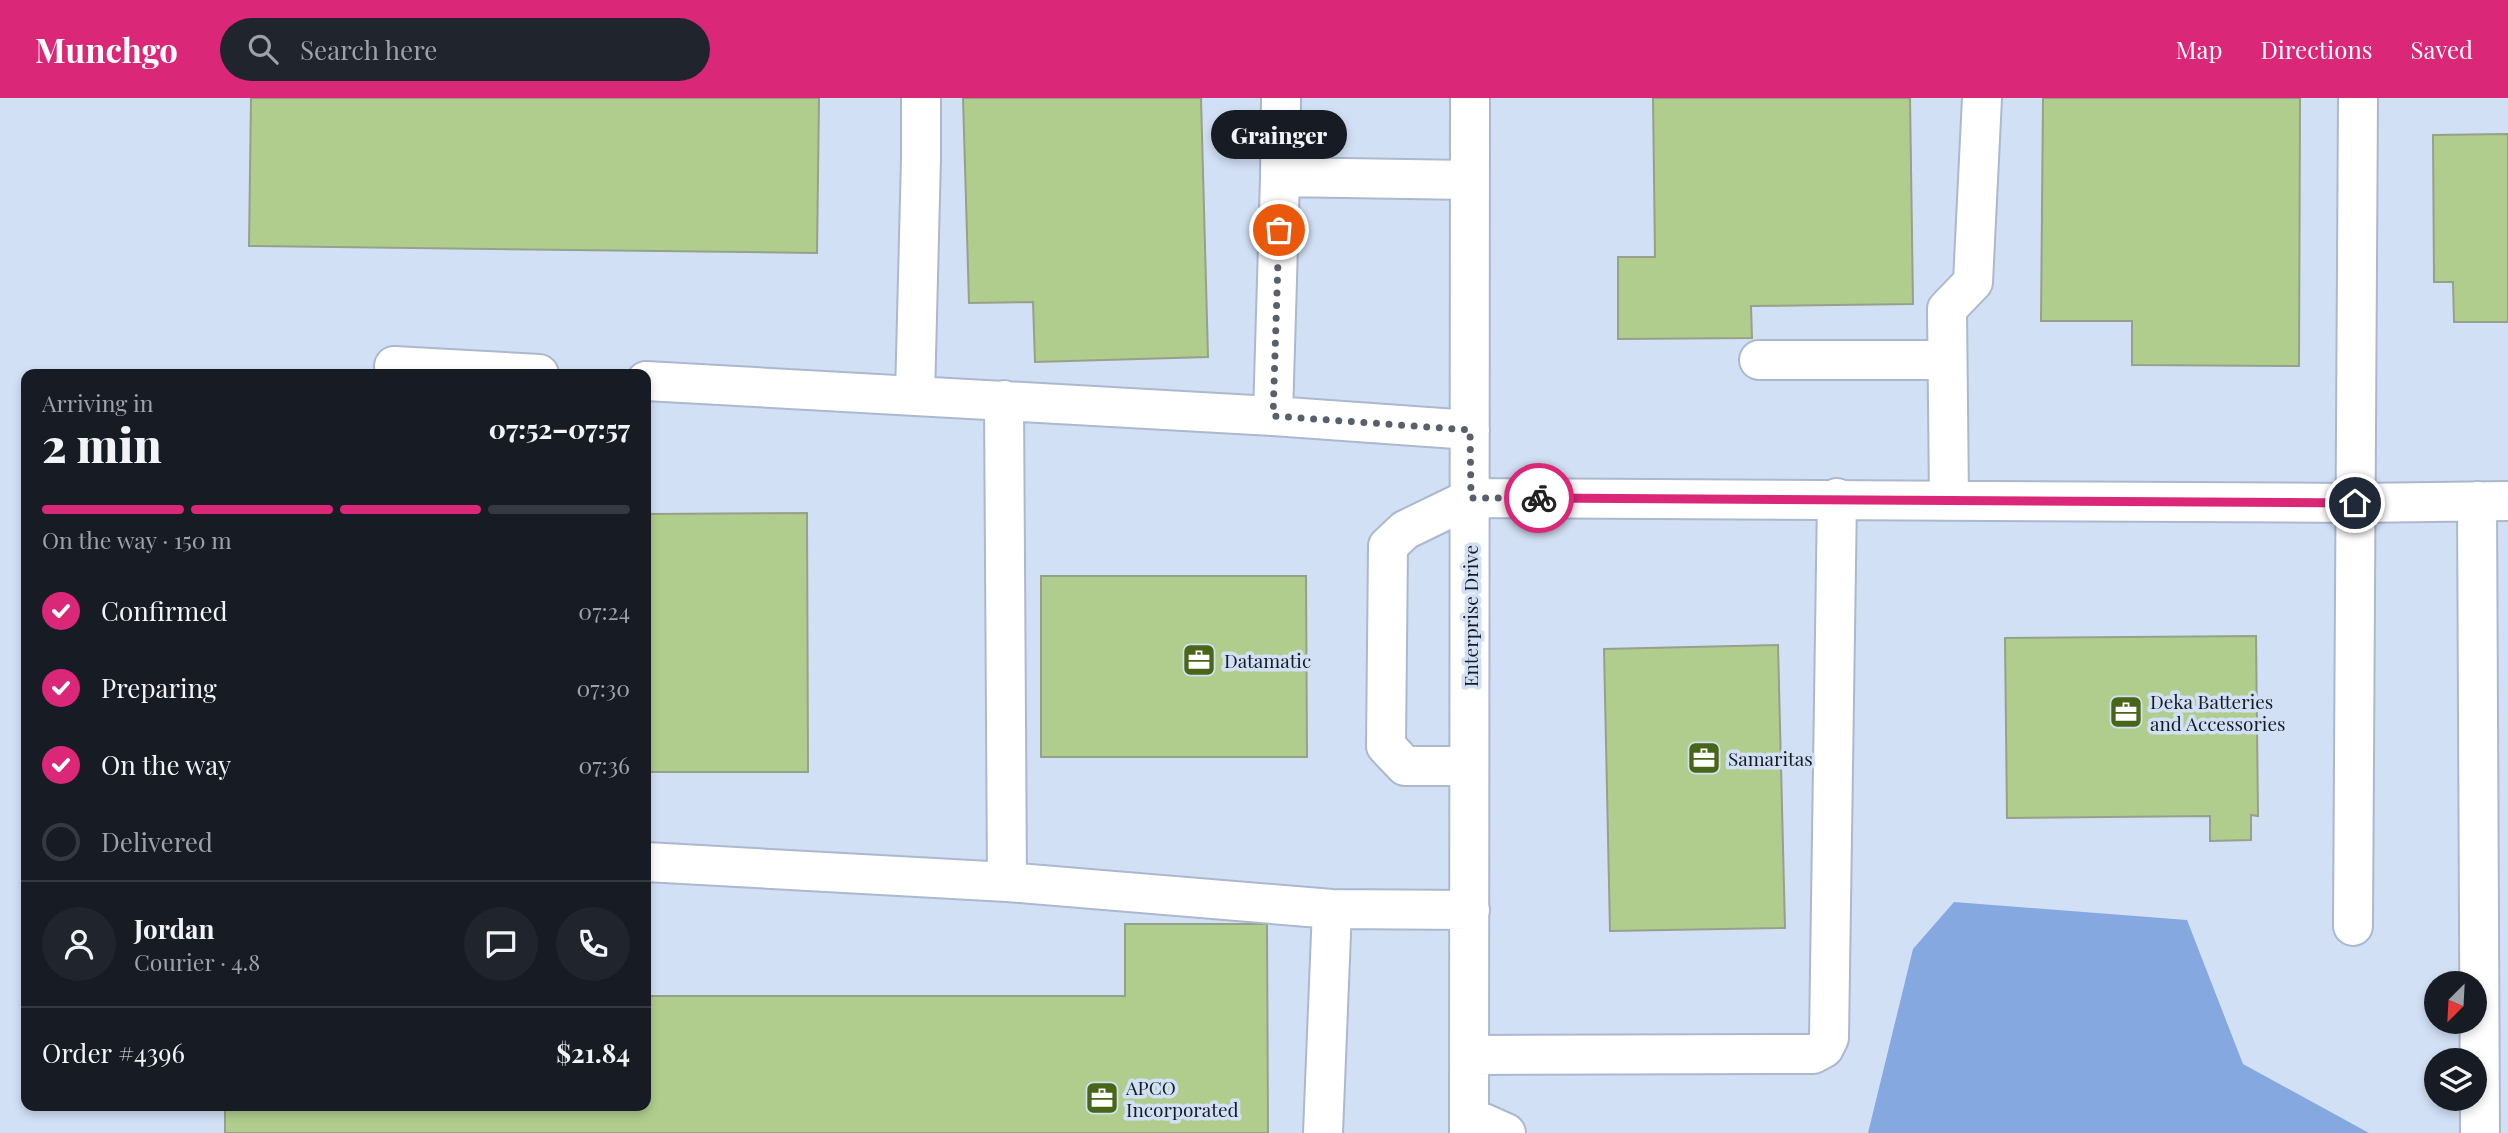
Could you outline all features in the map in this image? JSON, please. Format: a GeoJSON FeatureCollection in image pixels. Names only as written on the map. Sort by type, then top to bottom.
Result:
{"type":"FeatureCollection","features":[{"type":"Feature","properties":{"kind":"street"},"geometry":{"type":"LineString","coordinates":[[915,396],[920,98]]}},
{"type":"Feature","properties":{"kind":"street"},"geometry":{"type":"LineString","coordinates":[[1273,416],[1281,98]]}},
{"type":"Feature","properties":{"kind":"street","name":"Enterprise Drive"},"geometry":{"type":"LineString","coordinates":[[1470,98],[1470,1125]]}},
{"type":"Feature","properties":{"kind":"street"},"geometry":{"type":"LineString","coordinates":[[1949,500],[1947,309],[1973,282],[1982,98]]}},
{"type":"Feature","properties":{"kind":"street"},"geometry":{"type":"LineString","coordinates":[[2353,926],[2358,98]]}},
{"type":"Feature","properties":{"kind":"street"},"geometry":{"type":"LineString","coordinates":[[1280,177],[1470,180]]}},
{"type":"Feature","properties":{"kind":"street"},"geometry":{"type":"LineString","coordinates":[[1759,360],[1947,360]]}},
{"type":"Feature","properties":{"kind":"street"},"geometry":{"type":"LineString","coordinates":[[394,366],[448,369]]}},
{"type":"Feature","properties":{"kind":"street"},"geometry":{"type":"LineString","coordinates":[[651,380],[1470,430]]}},
{"type":"Feature","properties":{"kind":"street"},"geometry":{"type":"LineString","coordinates":[[1004,400],[1007,882]]}},
{"type":"Feature","properties":{"kind":"street"},"geometry":{"type":"LineString","coordinates":[[1469,766],[1405,766],[1387,746],[1388,546],[1405,530],[1471,498],[2355,503],[2492,501],[2480,1133]]}},
{"type":"Feature","properties":{"kind":"street"},"geometry":{"type":"LineString","coordinates":[[1469,1055],[1813,1054],[1824,1048],[1829,1038],[1837,498]]}},
{"type":"Feature","properties":{"kind":"street"},"geometry":{"type":"LineString","coordinates":[[651,862],[1007,882],[1332,909],[1470,910]]}},
{"type":"Feature","properties":{"kind":"street"},"geometry":{"type":"LineString","coordinates":[[1323,1133],[1332,909]]}},
{"type":"Feature","properties":{"kind":"street"},"geometry":{"type":"LineString","coordinates":[[1470,1125],[1506,1133]]}},
{"type":"Feature","properties":{"kind":"shaded area"},"geometry":{"type":"Polygon","coordinates":[[[1954,902],[2187,920],[2243,1064],[2369,1133],[1868,1133],[1913,949],[1954,902]]]}},
{"type":"Feature","properties":{"kind":"building"},"geometry":{"type":"Polygon","coordinates":[[[251,98],[819,98],[817,253],[249,246],[251,98]]]}},
{"type":"Feature","properties":{"kind":"building"},"geometry":{"type":"Polygon","coordinates":[[[963,98],[1201,98],[1208,357],[1035,362],[1033,302],[969,303],[963,98]]]}},
{"type":"Feature","properties":{"kind":"building"},"geometry":{"type":"Polygon","coordinates":[[[1653,98],[1910,98],[1913,304],[1751,306],[1752,338],[1618,339],[1618,257],[1655,257],[1653,98]]]}},
{"type":"Feature","properties":{"kind":"building"},"geometry":{"type":"Polygon","coordinates":[[[2043,98],[2300,98],[2299,366],[2132,365],[2132,321],[2041,321],[2043,98]]]}},
{"type":"Feature","properties":{"kind":"building"},"geometry":{"type":"Polygon","coordinates":[[[2508,134],[2508,322],[2454,322],[2453,282],[2434,282],[2433,135],[2508,134]]]}},
{"type":"Feature","properties":{"kind":"building"},"geometry":{"type":"Polygon","coordinates":[[[807,513],[808,772],[651,772],[651,514],[807,513]]]}},
{"type":"Feature","properties":{"kind":"building"},"geometry":{"type":"Polygon","coordinates":[[[1041,576],[1306,576],[1307,757],[1041,757],[1041,576]]]}},
{"type":"Feature","properties":{"kind":"building"},"geometry":{"type":"Polygon","coordinates":[[[2256,636],[2258,816],[2251,815],[2251,840],[2210,841],[2210,816],[2007,818],[2005,638],[2256,636]]]}},
{"type":"Feature","properties":{"kind":"building"},"geometry":{"type":"Polygon","coordinates":[[[1778,645],[1785,928],[1610,931],[1604,649],[1778,645]]]}},
{"type":"Feature","properties":{"kind":"building"},"geometry":{"type":"Polygon","coordinates":[[[1125,924],[1267,924],[1268,1133],[225,1133],[225,1111],[651,1111],[651,996],[1125,996],[1125,924]]]}},
{"type":"Feature","properties":{"kind":"way so far"},"geometry":{"type":"LineString","coordinates":[[1279,230],[1273,416],[1470,430],[1471,498],[1539,498]]}},
{"type":"Feature","properties":{"kind":"place","name":"Grainger"},"geometry":{"type":"Point","coordinates":[1279,230]}},
{"type":"Feature","properties":{"kind":"place","name":"Datamatic"},"geometry":{"type":"Point","coordinates":[1199,660]}},
{"type":"Feature","properties":{"kind":"place","name":"Deka Batteries and Accessories"},"geometry":{"type":"Point","coordinates":[2126,712]}},
{"type":"Feature","properties":{"kind":"place","name":"Samaritas"},"geometry":{"type":"Point","coordinates":[1704,758]}},
{"type":"Feature","properties":{"kind":"place","name":"APCO Incorporated"},"geometry":{"type":"Point","coordinates":[1102,1098]}},
{"type":"Feature","properties":{"kind":"route"},"geometry":{"type":"LineString","coordinates":[[1539,498],[2355,503]]}}]}
